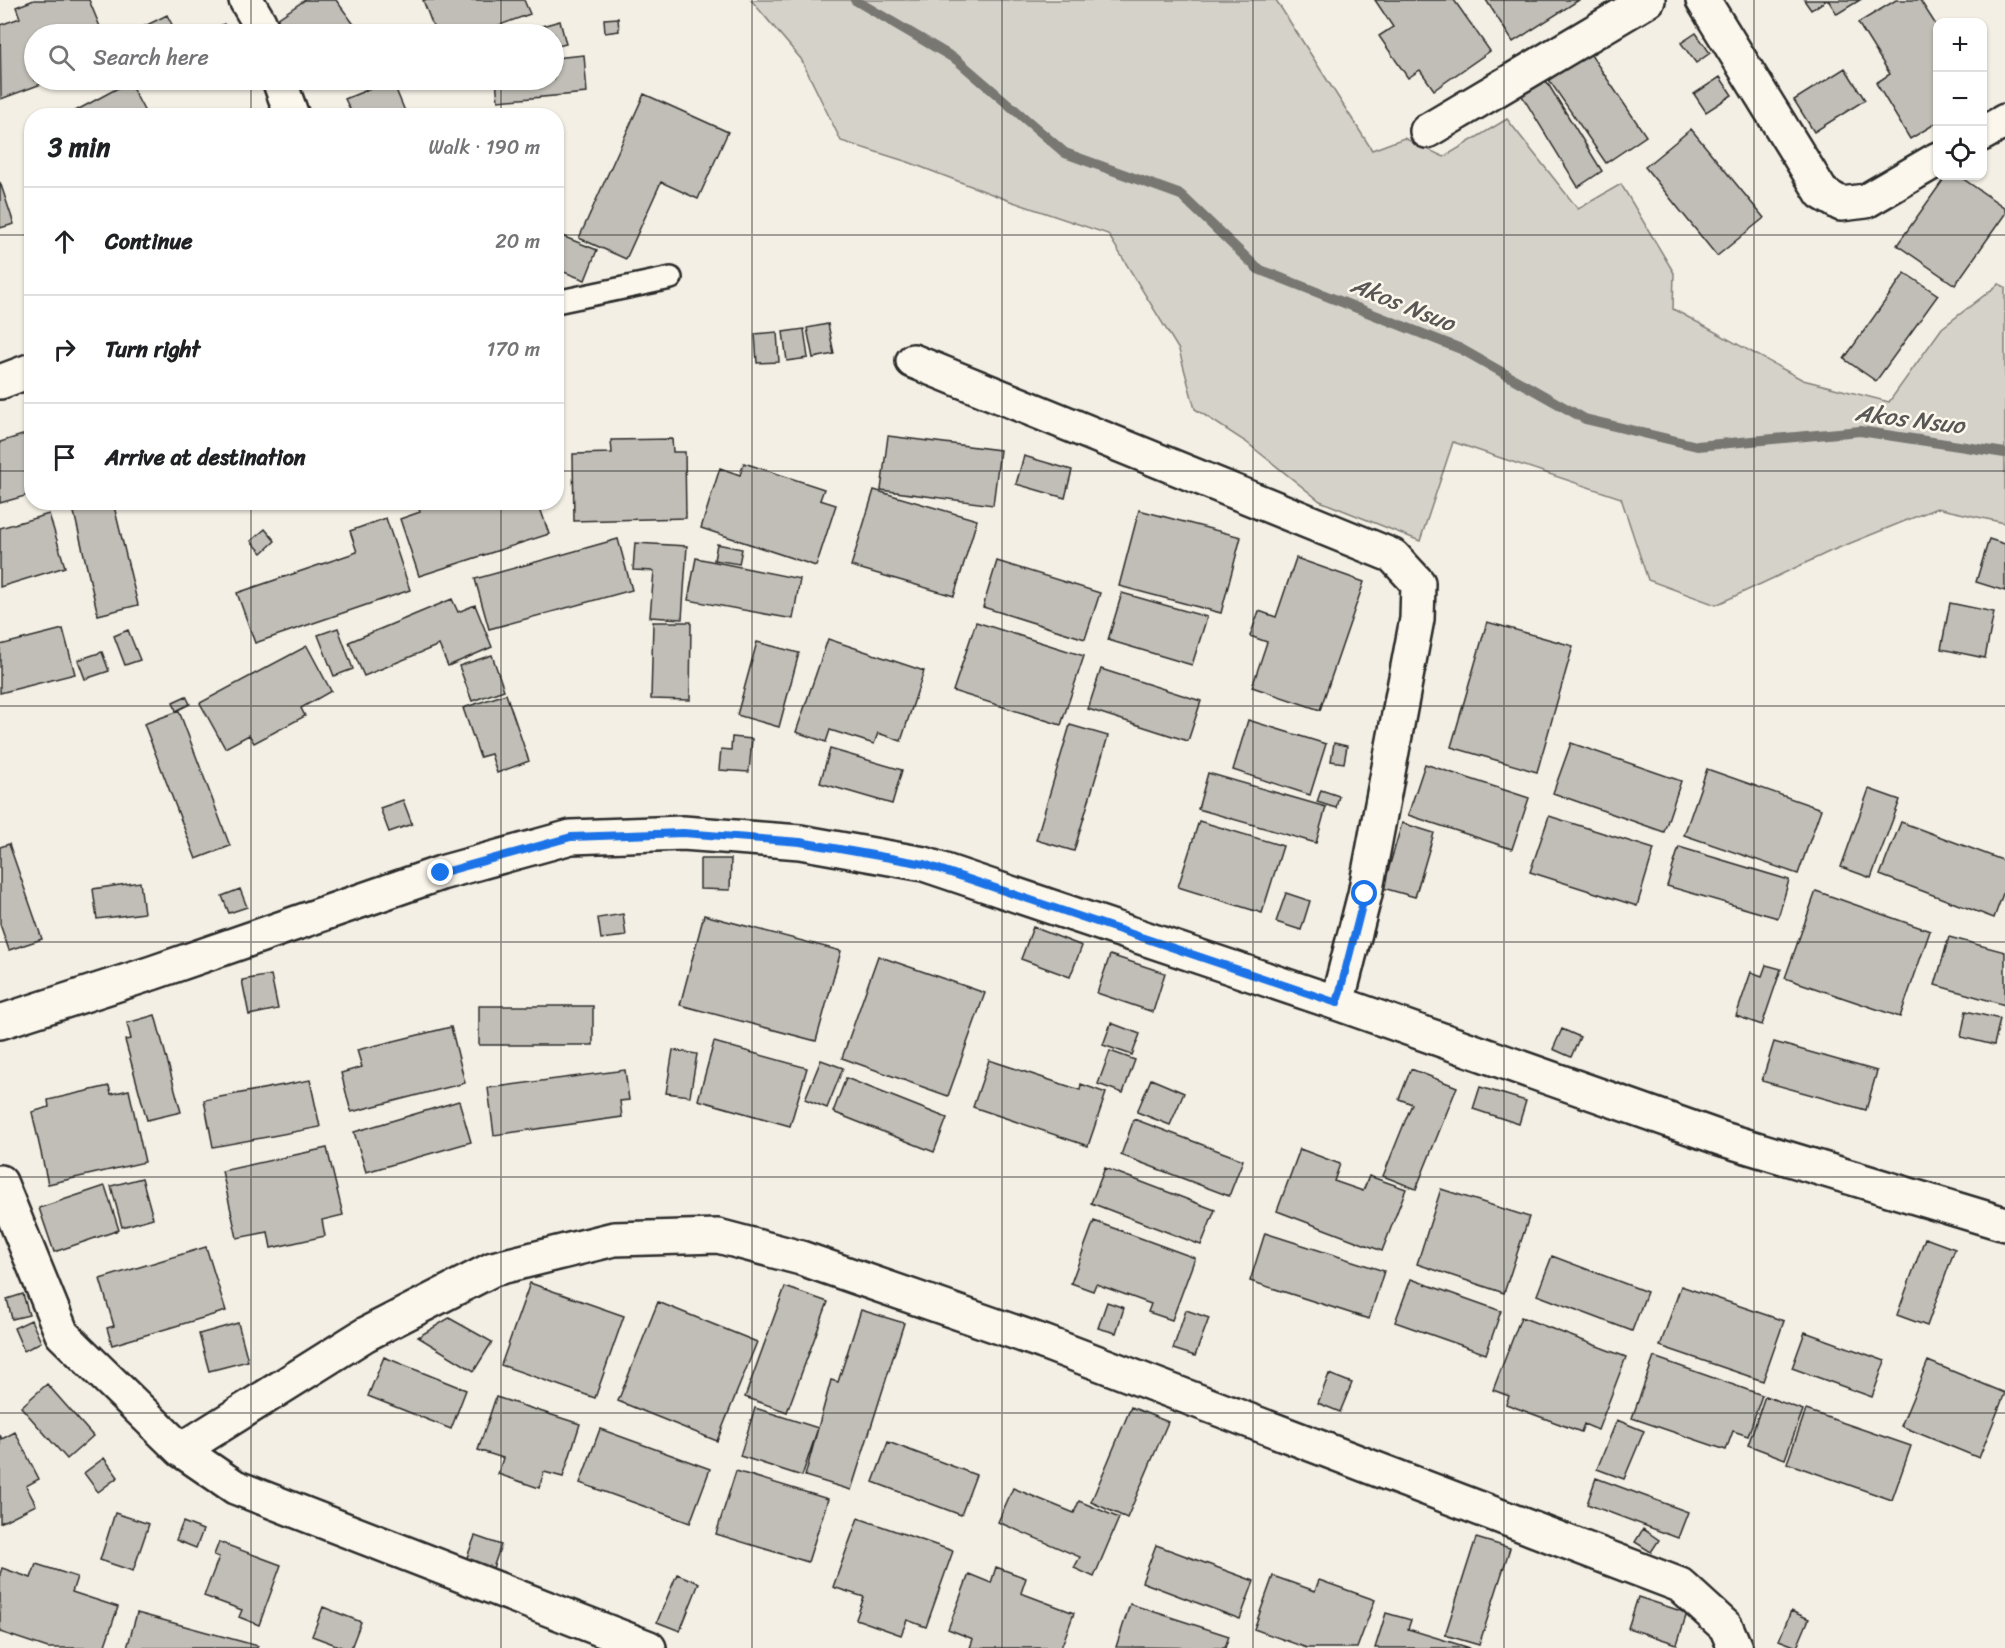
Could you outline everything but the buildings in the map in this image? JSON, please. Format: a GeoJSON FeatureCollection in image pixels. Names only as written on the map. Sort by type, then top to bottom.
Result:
{"type":"FeatureCollection","features":[{"type":"Feature","properties":{"kind":"street"},"geometry":{"type":"LineString","coordinates":[[246,0],[260,24]]}},
{"type":"Feature","properties":{"kind":"street"},"geometry":{"type":"LineString","coordinates":[[1427,131],[1648,0]]}},
{"type":"Feature","properties":{"kind":"street"},"geometry":{"type":"LineString","coordinates":[[1703,0],[1822,193],[1841,204],[1866,201],[1933,162]]}},
{"type":"Feature","properties":{"kind":"street"},"geometry":{"type":"LineString","coordinates":[[283,90],[289,108]]}},
{"type":"Feature","properties":{"kind":"street"},"geometry":{"type":"LineString","coordinates":[[1987,132],[2005,121]]}},
{"type":"Feature","properties":{"kind":"street"},"geometry":{"type":"LineString","coordinates":[[913,361],[1393,556],[1418,583],[1416,619],[1367,883],[1337,1003]]}},
{"type":"Feature","properties":{"kind":"street"},"geometry":{"type":"LineString","coordinates":[[0,382],[24,373]]}},
{"type":"Feature","properties":{"kind":"street"},"geometry":{"type":"LineString","coordinates":[[0,1022],[152,973],[441,873],[571,837],[683,833],[800,842],[924,864],[1337,1003],[1723,1139],[2005,1224]]}},
{"type":"Feature","properties":{"kind":"street"},"geometry":{"type":"LineString","coordinates":[[0,1182],[62,1334],[181,1450],[235,1487],[649,1648]]}},
{"type":"Feature","properties":{"kind":"street"},"geometry":{"type":"LineString","coordinates":[[181,1450],[366,1334],[493,1269],[614,1239],[718,1236],[801,1258],[1043,1342],[1680,1585],[1726,1627],[1735,1648]]}},
{"type":"Feature","properties":{"kind":"lane"},"geometry":{"type":"LineString","coordinates":[[564,300],[671,278]]}},
{"type":"Feature","properties":{"kind":"shaded area"},"geometry":{"type":"Polygon","coordinates":[[[751,0],[1276,0],[1372,150],[1404,138],[1444,157],[1507,119],[1578,209],[1621,184],[1674,273],[1673,309],[1803,380],[1889,402],[1942,328],[1999,284],[2005,287],[2005,523],[1937,508],[1831,551],[1716,605],[1648,580],[1621,498],[1453,442],[1420,541],[1320,501],[1246,442],[1195,409],[1179,350],[1108,234],[1010,201],[908,162],[841,141],[801,59],[751,0]]]}},
{"type":"Feature","properties":{"kind":"waterway","name":"Akos Nsuo"},"geometry":{"type":"LineString","coordinates":[[855,0],[957,60],[1065,153],[1181,195],[1258,269],[1461,349],[1585,419],[1697,446],[1860,431],[2005,453]]}},
{"type":"Feature","properties":{"kind":"route"},"geometry":{"type":"LineString","coordinates":[[441,873],[571,837],[683,833],[800,842],[924,864],[1337,1003],[1365,894]]}}]}
